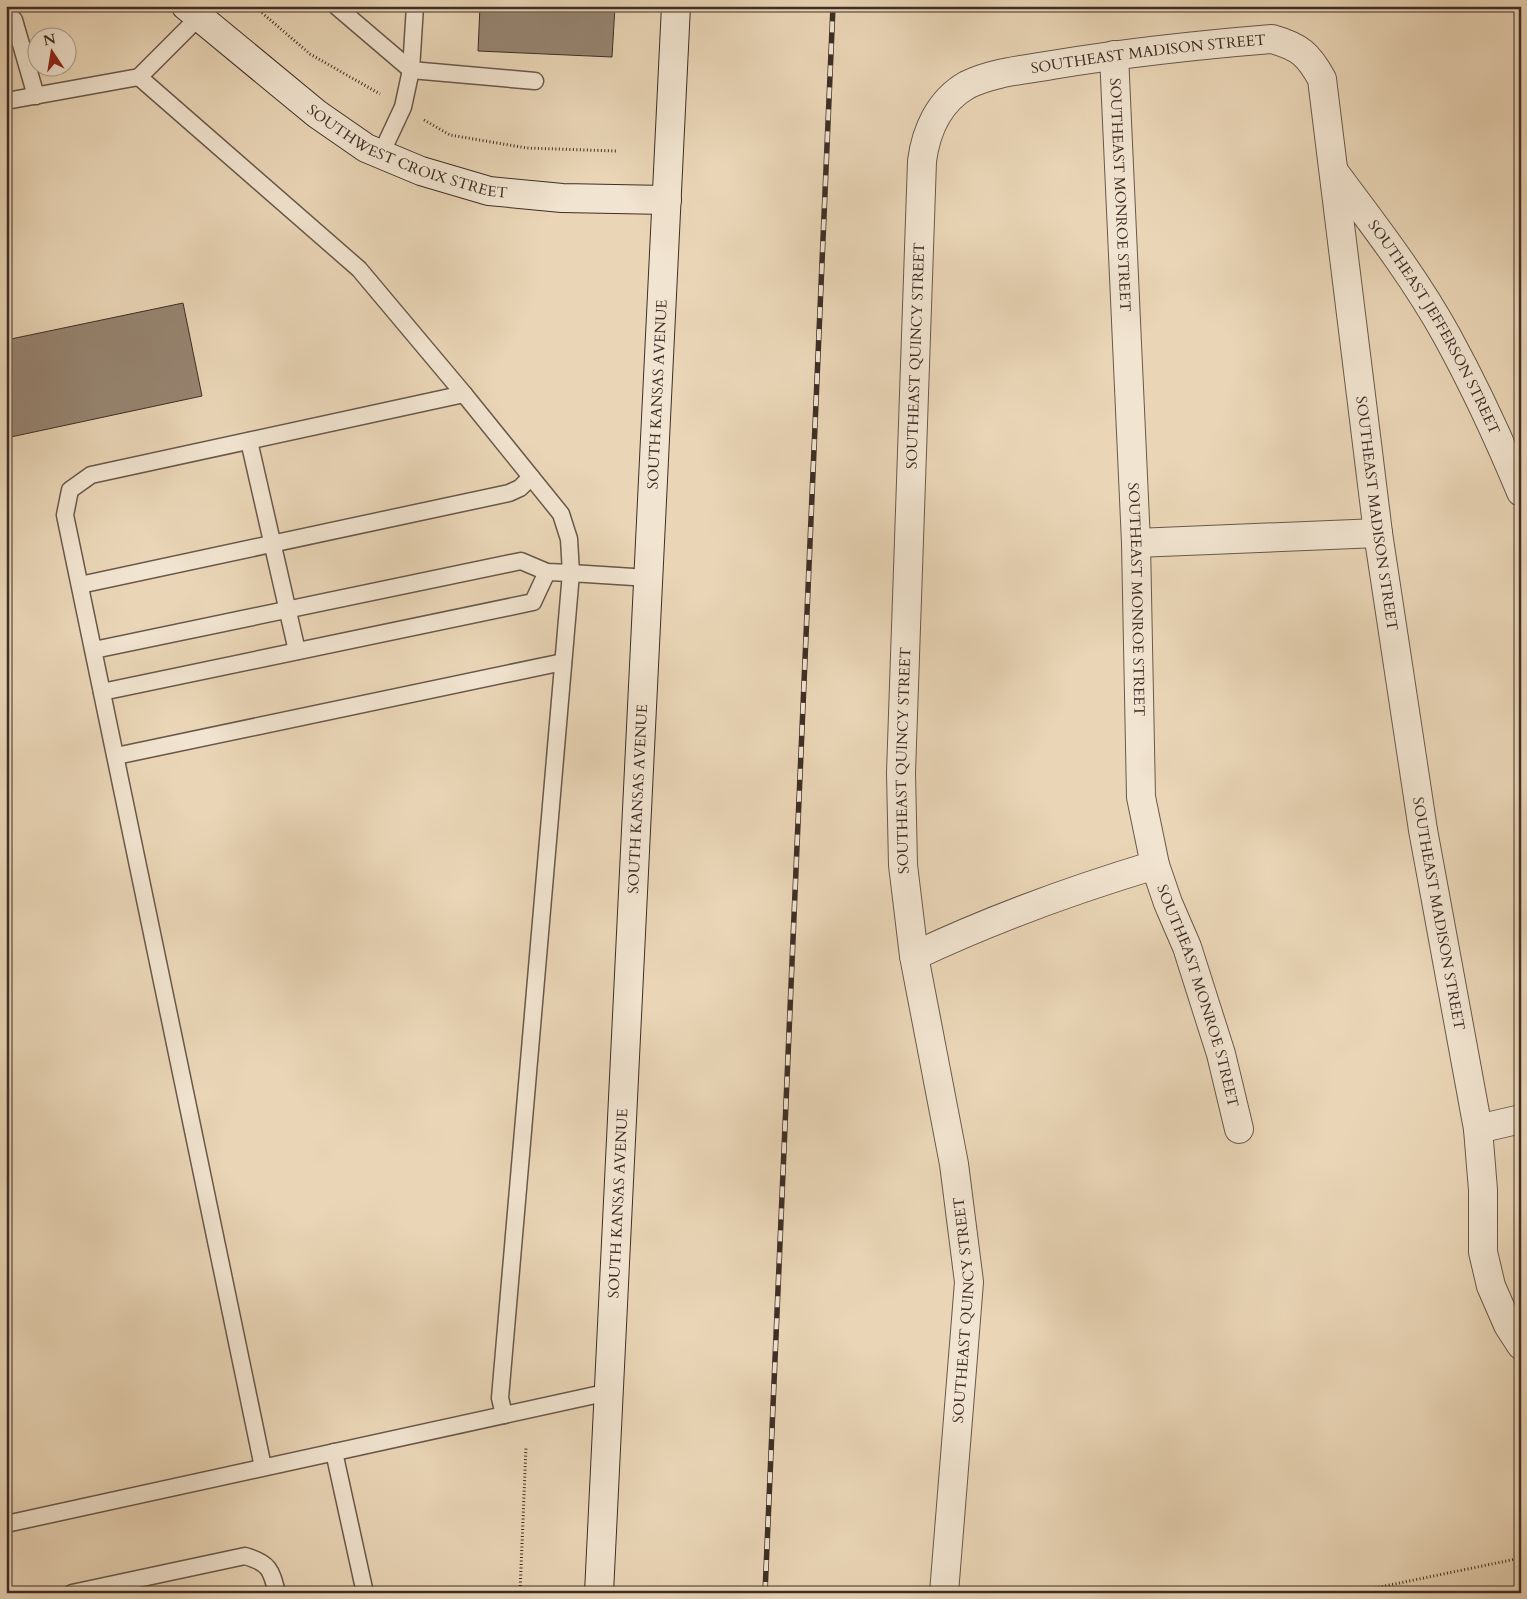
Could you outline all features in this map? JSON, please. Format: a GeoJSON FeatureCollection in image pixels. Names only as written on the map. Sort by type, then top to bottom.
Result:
{"type":"FeatureCollection","features":[{"type":"Feature","properties":{"kind":"street","name":"SOUTH KANSAS AVENUE"},"geometry":{"type":"LineString","coordinates":[[600,1593],[676,6]]}},
{"type":"Feature","properties":{"kind":"street","name":"SOUTHWEST CROIX STREET"},"geometry":{"type":"LineString","coordinates":[[192,12],[297,99],[366,148],[421,171],[489,190],[562,198],[668,200]]}},
{"type":"Feature","properties":{"kind":"street","name":"SOUTHEAST MADISON STREET"},"geometry":{"type":"LineString","coordinates":[[942,108],[966,86],[989,76],[1114,55],[1272,39],[1294,45],[1311,59],[1322,79],[1378,533],[1423,830],[1478,1129],[1483,1190],[1483,1252],[1491,1286],[1508,1325],[1521,1345]]}},
{"type":"Feature","properties":{"kind":"street","name":"SOUTHEAST MONROE STREET"},"geometry":{"type":"LineString","coordinates":[[1114,55],[1136,542],[1141,797],[1155,865],[1168,903],[1187,947],[1216,1036],[1239,1129]]}},
{"type":"Feature","properties":{"kind":"street","name":"SOUTHEAST QUINCY STREET"},"geometry":{"type":"LineString","coordinates":[[942,108],[930,126],[922,161],[901,773],[904,865],[914,956],[954,1164],[969,1282],[944,1593]]}},
{"type":"Feature","properties":{"kind":"street","name":"SOUTHEAST JEFFERSON STREET"},"geometry":{"type":"LineString","coordinates":[[1333,171],[1393,250],[1447,335],[1492,422],[1521,492]]}},
{"type":"Feature","properties":{"kind":"street"},"geometry":{"type":"LineString","coordinates":[[1136,542],[1378,533]]}},
{"type":"Feature","properties":{"kind":"street"},"geometry":{"type":"LineString","coordinates":[[914,956],[1032,904],[1155,865]]}},
{"type":"Feature","properties":{"kind":"street"},"geometry":{"type":"LineString","coordinates":[[1478,1129],[1521,1119]]}},
{"type":"Feature","properties":{"kind":"lane"},"geometry":{"type":"LineString","coordinates":[[336,6],[411,70],[535,81]]}},
{"type":"Feature","properties":{"kind":"lane"},"geometry":{"type":"LineString","coordinates":[[381,154],[403,107],[411,70],[415,6]]}},
{"type":"Feature","properties":{"kind":"lane"},"geometry":{"type":"LineString","coordinates":[[6,12],[14,20],[36,96]]}},
{"type":"Feature","properties":{"kind":"lane"},"geometry":{"type":"LineString","coordinates":[[6,101],[140,76],[192,12]]}},
{"type":"Feature","properties":{"kind":"lane"},"geometry":{"type":"LineString","coordinates":[[140,76],[358,269],[464,394],[560,514],[569,539],[571,573],[500,1398],[504,1415]]}},
{"type":"Feature","properties":{"kind":"lane"},"geometry":{"type":"LineString","coordinates":[[263,1467],[65,515],[70,490],[91,475],[464,394]]}},
{"type":"Feature","properties":{"kind":"lane"},"geometry":{"type":"LineString","coordinates":[[249,440],[289,609],[297,651]]}},
{"type":"Feature","properties":{"kind":"lane"},"geometry":{"type":"LineString","coordinates":[[80,585],[509,493],[520,488],[531,477]]}},
{"type":"Feature","properties":{"kind":"lane"},"geometry":{"type":"LineString","coordinates":[[94,650],[521,561],[547,572],[649,578]]}},
{"type":"Feature","properties":{"kind":"lane"},"geometry":{"type":"LineString","coordinates":[[102,692],[533,602],[547,572]]}},
{"type":"Feature","properties":{"kind":"lane"},"geometry":{"type":"LineString","coordinates":[[116,756],[563,662]]}},
{"type":"Feature","properties":{"kind":"lane"},"geometry":{"type":"LineString","coordinates":[[6,1524],[609,1392]]}},
{"type":"Feature","properties":{"kind":"lane"},"geometry":{"type":"LineString","coordinates":[[334,1452],[365,1593]]}},
{"type":"Feature","properties":{"kind":"lane"},"geometry":{"type":"LineString","coordinates":[[72,1593],[245,1556],[260,1560],[272,1571],[277,1593]]}},
{"type":"Feature","properties":{"kind":"path"},"geometry":{"type":"LineString","coordinates":[[520,1593],[526,1447]]}},
{"type":"Feature","properties":{"kind":"path"},"geometry":{"type":"LineString","coordinates":[[1351,1593],[1521,1558]]}},
{"type":"Feature","properties":{"kind":"building"},"geometry":{"type":"Polygon","coordinates":[[[480,6],[615,6],[612,57],[478,51],[480,6]]]}},
{"type":"Feature","properties":{"kind":"building"},"geometry":{"type":"Polygon","coordinates":[[[183,303],[202,396],[6,438],[6,340],[183,303]]]}},
{"type":"Feature","properties":{"kind":"railway"},"geometry":{"type":"LineString","coordinates":[[765,1593],[833,6]]}}]}
